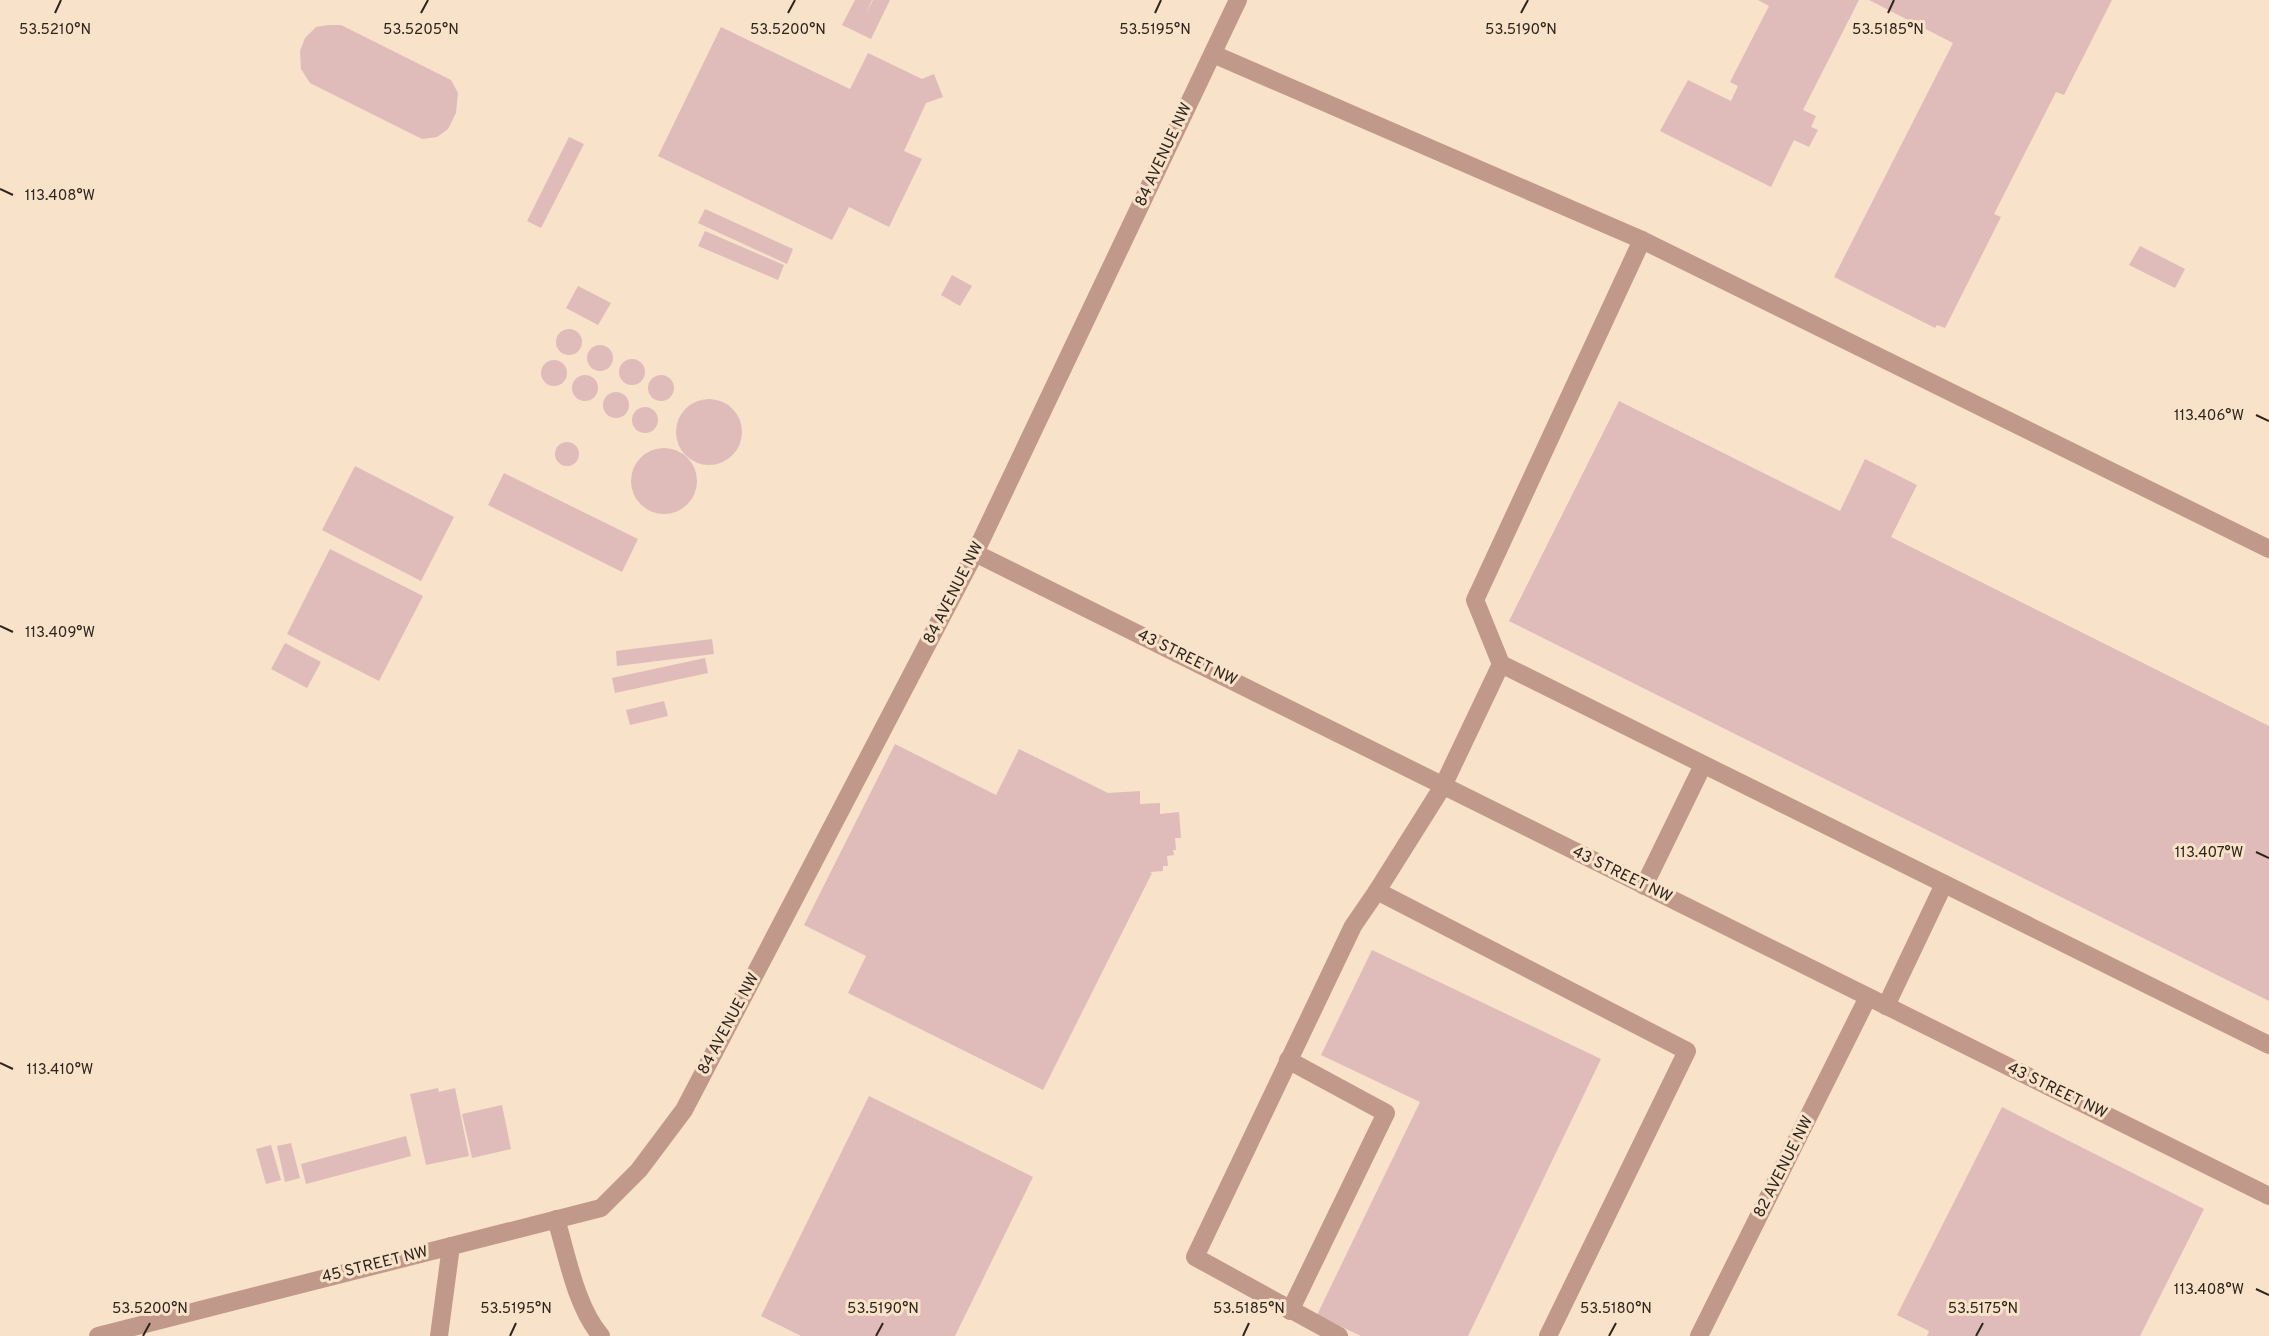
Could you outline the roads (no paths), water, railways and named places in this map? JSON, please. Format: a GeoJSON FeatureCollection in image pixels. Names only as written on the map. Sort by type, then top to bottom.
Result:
{"type":"FeatureCollection","features":[{"type":"Feature","properties":{"kind":"street","name":"84 AVENUE NW"},"geometry":{"type":"LineString","coordinates":[[639,1170],[684,1110],[975,553],[1238,0]]}},
{"type":"Feature","properties":{"kind":"street"},"geometry":{"type":"LineString","coordinates":[[1213,54],[1642,240],[2269,549]]}},
{"type":"Feature","properties":{"kind":"street"},"geometry":{"type":"LineString","coordinates":[[1642,240],[1475,600],[1501,664],[2269,1045]]}},
{"type":"Feature","properties":{"kind":"street","name":"43 STREET NW"},"geometry":{"type":"LineString","coordinates":[[975,553],[1886,1006],[2268,1192]]}},
{"type":"Feature","properties":{"kind":"street"},"geometry":{"type":"LineString","coordinates":[[1340,1336],[1290,1311],[1195,1257],[1353,926],[1443,786],[1501,664]]}},
{"type":"Feature","properties":{"kind":"street"},"geometry":{"type":"LineString","coordinates":[[1644,886],[1703,765]]}},
{"type":"Feature","properties":{"kind":"street"},"geometry":{"type":"LineString","coordinates":[[1886,1006],[1944,884]]}},
{"type":"Feature","properties":{"kind":"street"},"geometry":{"type":"LineString","coordinates":[[1377,891],[1687,1051],[1548,1336]]}},
{"type":"Feature","properties":{"kind":"street","name":"82 AVENUE NW"},"geometry":{"type":"LineString","coordinates":[[1699,1336],[1869,997]]}},
{"type":"Feature","properties":{"kind":"street"},"geometry":{"type":"LineString","coordinates":[[1288,1060],[1386,1113],[1290,1311]]}},
{"type":"Feature","properties":{"kind":"street","name":"45 STREET NW"},"geometry":{"type":"LineString","coordinates":[[98,1336],[601,1208],[639,1170]]}},
{"type":"Feature","properties":{"kind":"street"},"geometry":{"type":"LineString","coordinates":[[556,1219],[581,1302],[593,1327],[601,1336]]}},
{"type":"Feature","properties":{"kind":"street"},"geometry":{"type":"LineString","coordinates":[[439,1336],[451,1246]]}}]}
